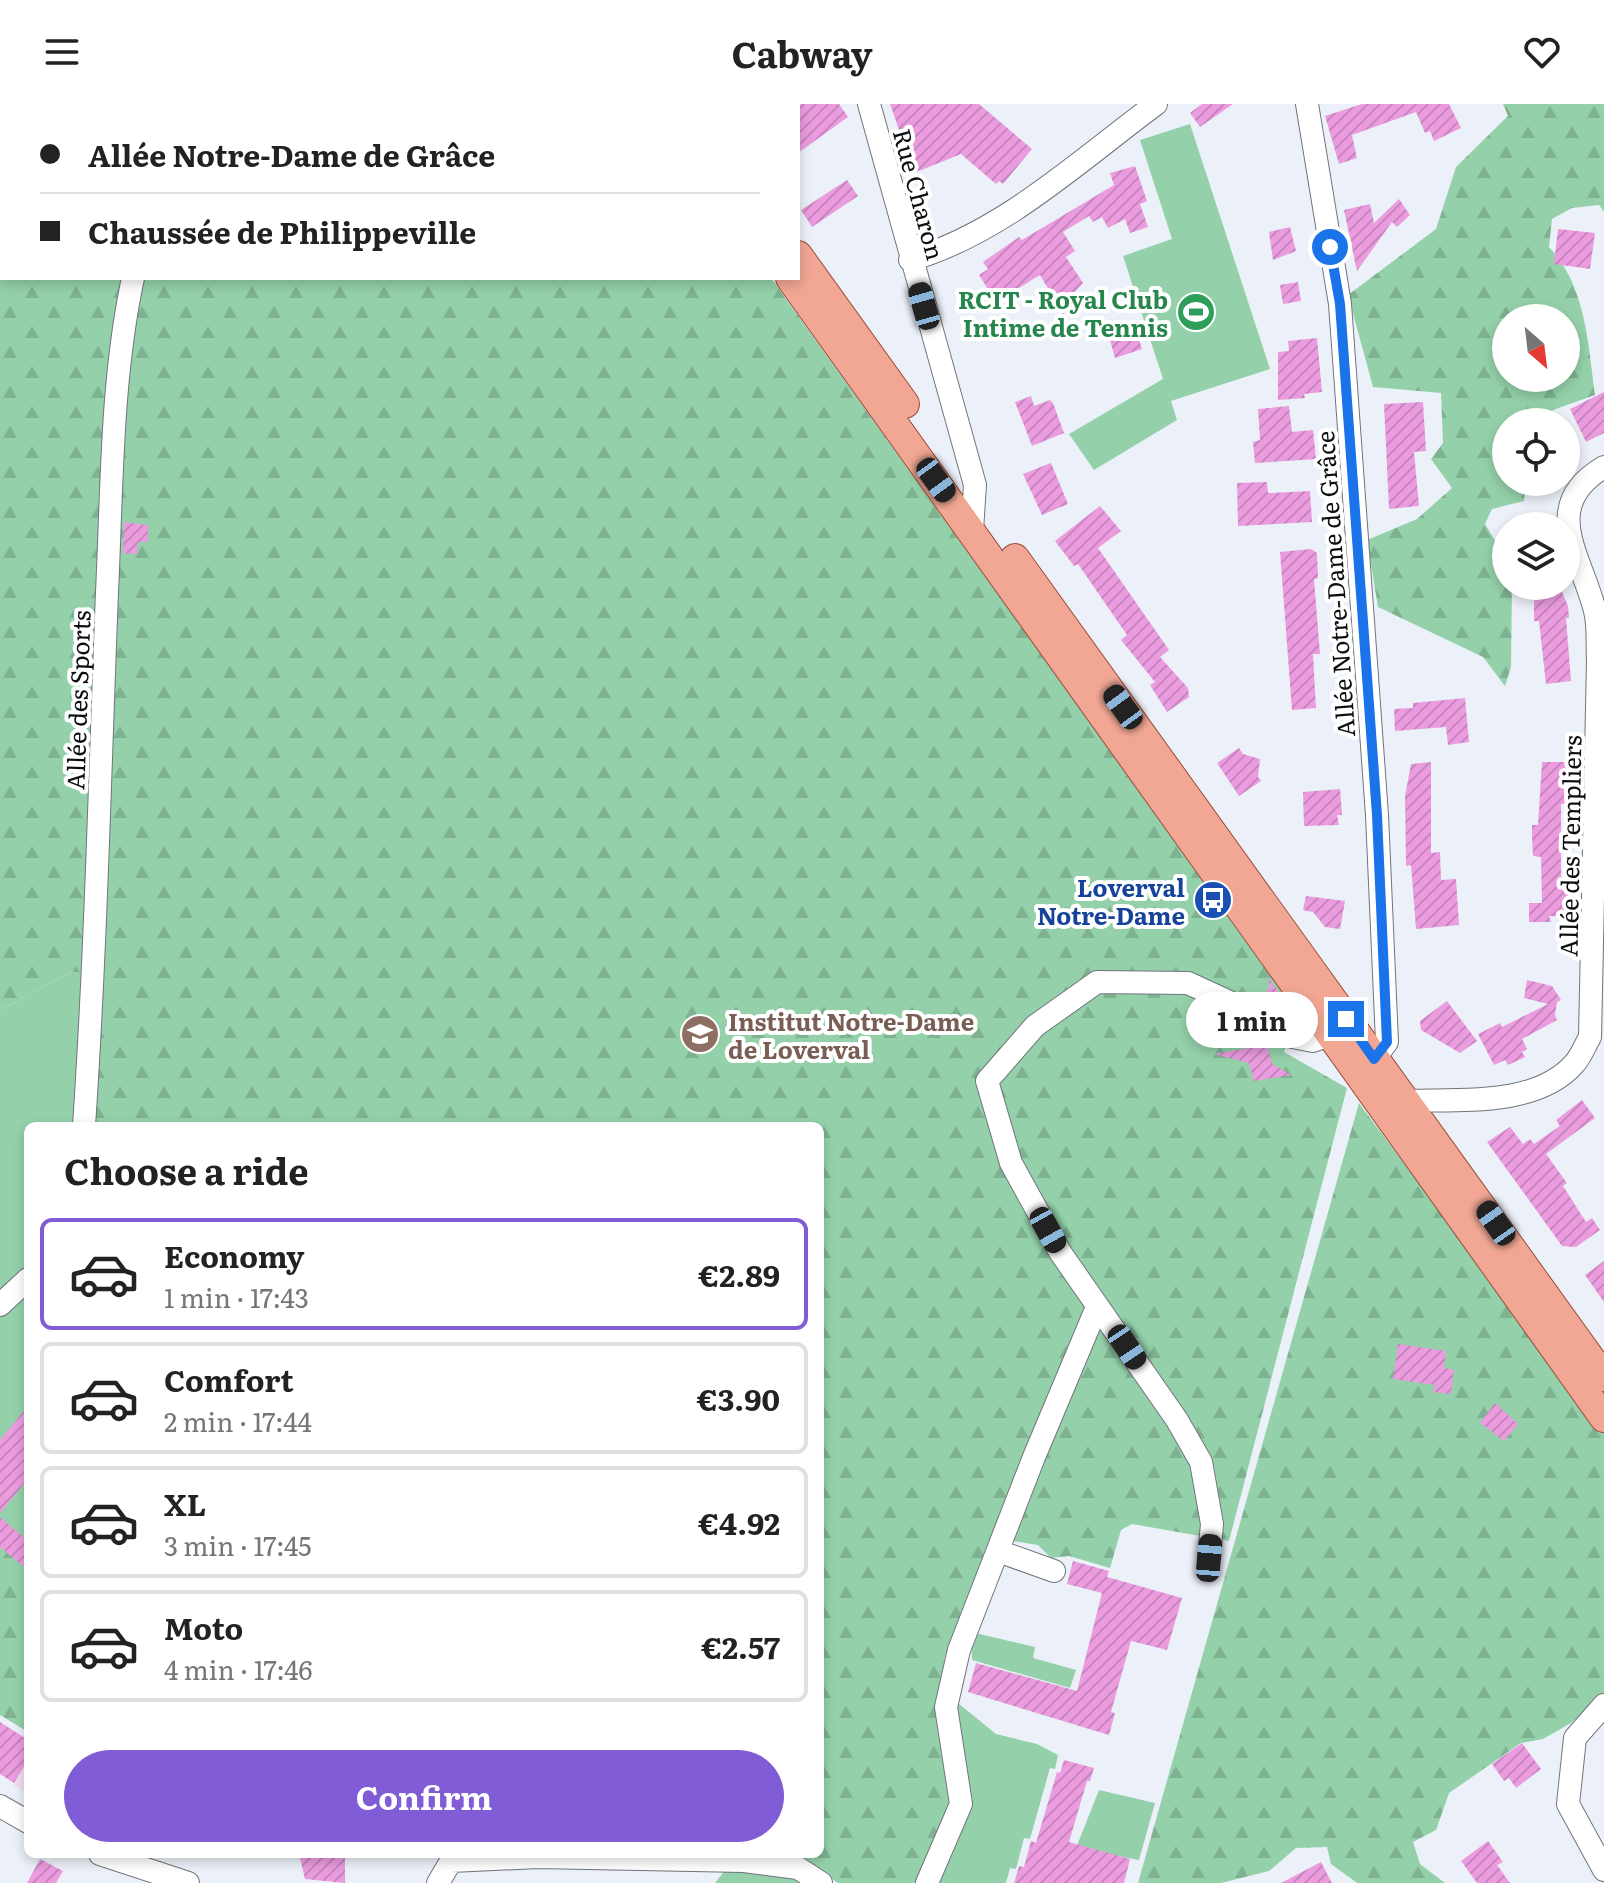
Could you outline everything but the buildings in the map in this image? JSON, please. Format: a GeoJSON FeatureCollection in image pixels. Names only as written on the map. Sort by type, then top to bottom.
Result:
{"type":"FeatureCollection","features":[{"type":"Feature","properties":{"kind":"main road"},"geometry":{"type":"LineString","coordinates":[[800,258],[975,502],[1364,1065],[1604,1377]]}},
{"type":"Feature","properties":{"kind":"main road"},"geometry":{"type":"LineString","coordinates":[[791,280],[1330,1035],[1364,1065]]}},
{"type":"Feature","properties":{"kind":"main road"},"geometry":{"type":"LineString","coordinates":[[1397,1108],[1604,1418]]}},
{"type":"Feature","properties":{"kind":"street","name":"Rue Charon"},"geometry":{"type":"LineString","coordinates":[[869,104],[975,485],[972,530]]}},
{"type":"Feature","properties":{"kind":"street"},"geometry":{"type":"LineString","coordinates":[[910,260],[957,243],[995,222],[1156,104]]}},
{"type":"Feature","properties":{"kind":"street","name":"Allée Notre-Dame de Grâce"},"geometry":{"type":"LineString","coordinates":[[1307,104],[1340,304],[1377,815],[1387,1042],[1364,1065]]}},
{"type":"Feature","properties":{"kind":"street","name":"Allée des Sports"},"geometry":{"type":"LineString","coordinates":[[84,1122],[95,953],[112,470],[127,309],[133,280]]}},
{"type":"Feature","properties":{"kind":"street","name":"Allée des Templiers"},"geometry":{"type":"LineString","coordinates":[[1397,1108],[1523,1093],[1548,1084],[1575,1064],[1590,1037],[1599,851],[1595,612],[1568,524],[1570,500],[1581,485],[1604,467]]}},
{"type":"Feature","properties":{"kind":"street"},"geometry":{"type":"LineString","coordinates":[[1209,1558],[1212,1524],[1201,1462],[1177,1420],[1060,1252],[1011,1163],[987,1081],[1035,1026],[1097,982],[1188,983],[1238,1006],[1277,1034],[1313,1041],[1330,1035]]}},
{"type":"Feature","properties":{"kind":"street"},"geometry":{"type":"LineString","coordinates":[[0,1305],[24,1283]]}},
{"type":"Feature","properties":{"kind":"street"},"geometry":{"type":"LineString","coordinates":[[927,1883],[961,1804],[948,1722],[948,1690],[959,1650],[1097,1307]]}},
{"type":"Feature","properties":{"kind":"street"},"geometry":{"type":"LineString","coordinates":[[998,1551],[1054,1571]]}},
{"type":"Feature","properties":{"kind":"street"},"geometry":{"type":"LineString","coordinates":[[1604,1705],[1575,1738],[1568,1804],[1604,1870]]}},
{"type":"Feature","properties":{"kind":"street"},"geometry":{"type":"LineString","coordinates":[[0,1806],[24,1820]]}},
{"type":"Feature","properties":{"kind":"street"},"geometry":{"type":"LineString","coordinates":[[112,1858],[188,1883]]}},
{"type":"Feature","properties":{"kind":"street"},"geometry":{"type":"LineString","coordinates":[[438,1883],[451,1861],[516,1858]]}},
{"type":"Feature","properties":{"kind":"street"},"geometry":{"type":"LineString","coordinates":[[593,1858],[703,1860],[798,1868],[821,1883]]}},
{"type":"Feature","properties":{"kind":"street"},"geometry":{"type":"LineString","coordinates":[[703,1860],[706,1883]]}},
{"type":"Feature","properties":{"kind":"shaded area"},"geometry":{"type":"Polygon","coordinates":[[[24,1767],[24,1792],[13,1785],[24,1767]]]}},
{"type":"Feature","properties":{"kind":"green space"},"geometry":{"type":"Polygon","coordinates":[[[1503,104],[1604,104],[1604,212],[1599,205],[1572,208],[1552,219],[1549,247],[1571,279],[1580,304],[1492,304],[1492,392],[1580,392],[1580,305],[1595,395],[1559,408],[1492,408],[1492,496],[1525,496],[1524,501],[1492,509],[1485,524],[1492,535],[1492,600],[1512,600],[1511,667],[1505,686],[1483,657],[1378,607],[1367,540],[1417,519],[1452,488],[1431,459],[1443,443],[1441,393],[1373,387],[1348,295],[1436,229],[1456,167],[1508,116],[1503,104]]]}},
{"type":"Feature","properties":{"kind":"green space","name":"RCIT - Royal Club Intime de Tennis"},"geometry":{"type":"Polygon","coordinates":[[[1190,124],[1270,369],[1171,401],[1177,420],[1094,470],[1069,434],[1163,379],[1123,256],[1172,239],[1140,140],[1190,124]]]}},
{"type":"Feature","properties":{"kind":"green space","name":"Institut Notre-Dame de Loverval"},"geometry":{"type":"Polygon","coordinates":[[[0,280],[772,280],[1291,1003],[1297,1025],[1284,1052],[1347,1088],[1229,1541],[1132,1524],[1121,1530],[1110,1568],[1069,1556],[1051,1558],[1038,1545],[999,1539],[983,1563],[945,1656],[940,1691],[955,1801],[918,1883],[838,1883],[813,1867],[777,1858],[824,1858],[824,1122],[88,1122],[101,975],[71,972],[0,1010],[0,280]]]}},
{"type":"Feature","properties":{"kind":"green space"},"geometry":{"type":"Polygon","coordinates":[[[71,972],[101,975],[88,1122],[24,1122],[24,1565],[0,1546],[0,1010],[71,972]]]}},
{"type":"Feature","properties":{"kind":"green space"},"geometry":{"type":"Polygon","coordinates":[[[1359,1103],[1604,1433],[1604,1694],[1571,1723],[1543,1739],[1521,1743],[1449,1793],[1436,1830],[1413,1842],[1420,1864],[1445,1883],[1357,1883],[1331,1864],[1327,1847],[1296,1848],[1269,1871],[1221,1883],[1138,1883],[1359,1103]]]}},
{"type":"Feature","properties":{"kind":"green space"},"geometry":{"type":"Polygon","coordinates":[[[0,1546],[24,1566],[24,1730],[0,1715],[0,1546]]]}},
{"type":"Feature","properties":{"kind":"green space"},"geometry":{"type":"Polygon","coordinates":[[[971,1632],[1035,1647],[1033,1658],[1076,1670],[1070,1688],[972,1660],[971,1632]]]}},
{"type":"Feature","properties":{"kind":"green space"},"geometry":{"type":"Polygon","coordinates":[[[953,1699],[996,1734],[1037,1744],[1058,1755],[1055,1769],[1050,1768],[1030,1839],[1024,1838],[1016,1869],[1010,1868],[1006,1883],[937,1883],[968,1816],[953,1699]]]}},
{"type":"Feature","properties":{"kind":"green space"},"geometry":{"type":"Polygon","coordinates":[[[1099,1790],[1155,1803],[1139,1860],[1076,1848],[1099,1790]]]}},
{"type":"Feature","properties":{"kind":"green space"},"geometry":{"type":"Polygon","coordinates":[[[726,1869],[774,1869],[807,1883],[715,1883],[726,1869]]]}},
{"type":"Feature","properties":{"kind":"place","name":"RCIT - Royal Club Intime de Tennis"},"geometry":{"type":"Point","coordinates":[1196,312]}},
{"type":"Feature","properties":{"kind":"place","name":"Loverval Notre-Dame"},"geometry":{"type":"Point","coordinates":[1213,900]}},
{"type":"Feature","properties":{"kind":"place","name":"Institut Notre-Dame de Loverval"},"geometry":{"type":"Point","coordinates":[700,1034]}},
{"type":"Feature","properties":{"kind":"route"},"geometry":{"type":"LineString","coordinates":[[1330,247],[1340,304],[1377,815],[1387,1042],[1374,1059],[1346,1019]]}}]}
